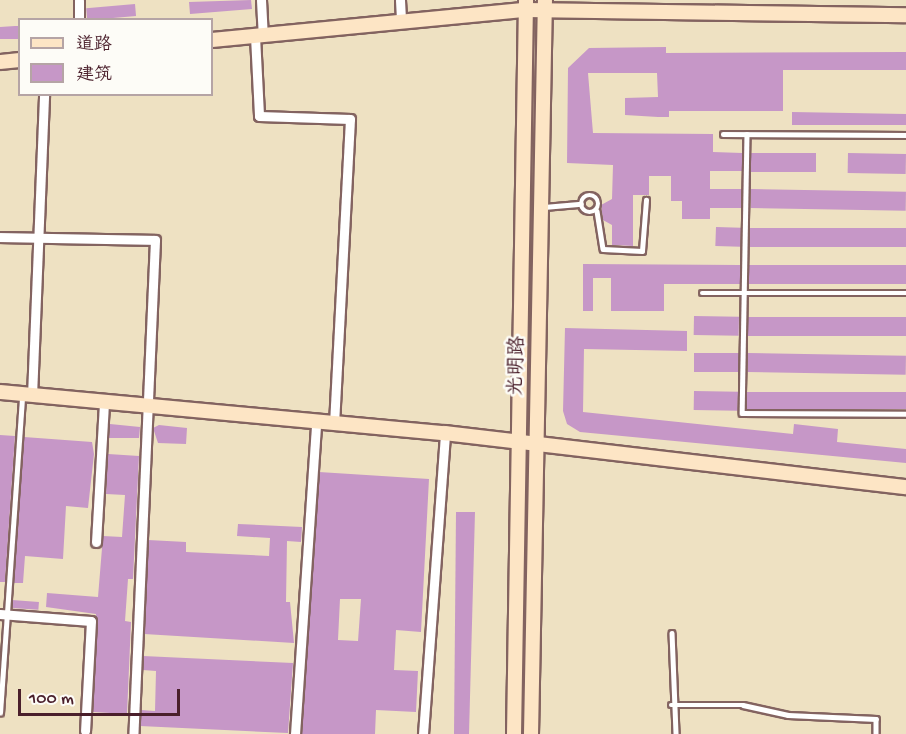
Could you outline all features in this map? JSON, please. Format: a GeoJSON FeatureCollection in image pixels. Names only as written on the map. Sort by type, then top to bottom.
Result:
{"type":"FeatureCollection","features":[{"type":"Feature","properties":{"kind":"street"},"geometry":{"type":"LineString","coordinates":[[79,0],[79,18]]}},
{"type":"Feature","properties":{"kind":"street"},"geometry":{"type":"LineString","coordinates":[[261,0],[259,116],[351,119],[334,424]]}},
{"type":"Feature","properties":{"kind":"street"},"geometry":{"type":"LineString","coordinates":[[400,0],[401,21]]}},
{"type":"Feature","properties":{"kind":"street"},"geometry":{"type":"LineString","coordinates":[[213,40],[401,21],[526,5],[671,5],[906,15]]}},
{"type":"Feature","properties":{"kind":"street","name":"光明路"},"geometry":{"type":"LineString","coordinates":[[514,734],[526,5]]}},
{"type":"Feature","properties":{"kind":"street","name":"光明路"},"geometry":{"type":"LineString","coordinates":[[531,734],[535,445],[544,207],[545,5]]}},
{"type":"Feature","properties":{"kind":"street"},"geometry":{"type":"LineString","coordinates":[[0,62],[18,60]]}},
{"type":"Feature","properties":{"kind":"street"},"geometry":{"type":"LineString","coordinates":[[27,395],[40,237],[44,96]]}},
{"type":"Feature","properties":{"kind":"street"},"geometry":{"type":"LineString","coordinates":[[0,237],[155,240],[150,407],[133,734]]}},
{"type":"Feature","properties":{"kind":"street"},"geometry":{"type":"LineString","coordinates":[[0,392],[445,433],[906,487]]}},
{"type":"Feature","properties":{"kind":"street"},"geometry":{"type":"LineString","coordinates":[[96,542],[104,402]]}},
{"type":"Feature","properties":{"kind":"street"},"geometry":{"type":"LineString","coordinates":[[295,734],[316,422]]}},
{"type":"Feature","properties":{"kind":"street"},"geometry":{"type":"LineString","coordinates":[[423,734],[445,433]]}},
{"type":"Feature","properties":{"kind":"street"},"geometry":{"type":"LineString","coordinates":[[3,614],[91,621],[85,731]]}},
{"type":"Feature","properties":{"kind":"lane"},"geometry":{"type":"LineString","coordinates":[[723,134],[906,135]]}},
{"type":"Feature","properties":{"kind":"lane"},"geometry":{"type":"LineString","coordinates":[[747,134],[742,413],[906,414]]}},
{"type":"Feature","properties":{"kind":"lane"},"geometry":{"type":"LineString","coordinates":[[581,204],[585,196],[595,196],[603,249],[642,251],[646,200]]}},
{"type":"Feature","properties":{"kind":"lane"},"geometry":{"type":"LineString","coordinates":[[544,207],[581,204]]}},
{"type":"Feature","properties":{"kind":"lane"},"geometry":{"type":"LineString","coordinates":[[581,204],[586,212],[597,211]]}},
{"type":"Feature","properties":{"kind":"lane"},"geometry":{"type":"LineString","coordinates":[[702,292],[906,293]]}},
{"type":"Feature","properties":{"kind":"lane"},"geometry":{"type":"LineString","coordinates":[[0,713],[3,614],[27,395]]}},
{"type":"Feature","properties":{"kind":"lane"},"geometry":{"type":"LineString","coordinates":[[672,633],[671,705],[676,734]]}},
{"type":"Feature","properties":{"kind":"lane"},"geometry":{"type":"LineString","coordinates":[[671,705],[743,705],[788,715],[876,719],[876,734]]}},
{"type":"Feature","properties":{"kind":"building"},"geometry":{"type":"Polygon","coordinates":[[[251,0],[252,9],[190,14],[189,2],[251,0]]]}},
{"type":"Feature","properties":{"kind":"building"},"geometry":{"type":"Polygon","coordinates":[[[135,4],[136,16],[87,18],[86,8],[135,4]]]}},
{"type":"Feature","properties":{"kind":"building"},"geometry":{"type":"Polygon","coordinates":[[[18,26],[18,39],[0,39],[0,27],[18,26]]]}},
{"type":"Feature","properties":{"kind":"building"},"geometry":{"type":"Polygon","coordinates":[[[666,47],[666,53],[906,52],[906,70],[783,70],[783,111],[669,111],[669,117],[625,115],[625,98],[658,97],[657,73],[588,73],[593,133],[713,134],[713,152],[742,153],[742,171],[710,171],[710,189],[742,189],[741,208],[710,208],[710,219],[682,219],[682,201],[671,201],[671,176],[649,176],[649,195],[633,195],[633,246],[612,245],[612,225],[603,220],[601,205],[612,199],[613,165],[567,163],[568,68],[589,48],[666,47]]]}},
{"type":"Feature","properties":{"kind":"building"},"geometry":{"type":"Polygon","coordinates":[[[792,112],[906,114],[906,125],[792,125],[792,112]]]}},
{"type":"Feature","properties":{"kind":"building"},"geometry":{"type":"Polygon","coordinates":[[[751,153],[816,153],[816,172],[751,172],[751,153]]]}},
{"type":"Feature","properties":{"kind":"building"},"geometry":{"type":"Polygon","coordinates":[[[848,153],[906,154],[906,174],[848,173],[848,153]]]}},
{"type":"Feature","properties":{"kind":"building"},"geometry":{"type":"Polygon","coordinates":[[[751,189],[906,192],[906,211],[751,208],[751,189]]]}},
{"type":"Feature","properties":{"kind":"building"},"geometry":{"type":"Polygon","coordinates":[[[716,227],[741,228],[740,247],[715,246],[716,227]]]}},
{"type":"Feature","properties":{"kind":"building"},"geometry":{"type":"Polygon","coordinates":[[[750,228],[906,228],[906,247],[750,247],[750,228]]]}},
{"type":"Feature","properties":{"kind":"building"},"geometry":{"type":"Polygon","coordinates":[[[583,264],[740,265],[740,284],[664,284],[664,311],[611,311],[611,278],[593,278],[593,311],[583,311],[583,264]]]}},
{"type":"Feature","properties":{"kind":"building"},"geometry":{"type":"Polygon","coordinates":[[[749,265],[906,265],[906,284],[749,284],[749,265]]]}},
{"type":"Feature","properties":{"kind":"building"},"geometry":{"type":"Polygon","coordinates":[[[694,316],[739,317],[739,336],[694,335],[694,316]]]}},
{"type":"Feature","properties":{"kind":"building"},"geometry":{"type":"Polygon","coordinates":[[[748,317],[906,317],[906,336],[748,336],[748,317]]]}},
{"type":"Feature","properties":{"kind":"building"},"geometry":{"type":"Polygon","coordinates":[[[565,328],[687,331],[687,351],[584,349],[583,412],[793,434],[794,424],[838,429],[837,442],[906,449],[906,463],[580,432],[567,424],[563,411],[565,328]]]}},
{"type":"Feature","properties":{"kind":"building"},"geometry":{"type":"Polygon","coordinates":[[[694,353],[739,353],[739,372],[694,372],[694,353]]]}},
{"type":"Feature","properties":{"kind":"building"},"geometry":{"type":"Polygon","coordinates":[[[748,353],[906,356],[906,375],[748,372],[748,353]]]}},
{"type":"Feature","properties":{"kind":"building"},"geometry":{"type":"Polygon","coordinates":[[[694,391],[738,392],[738,411],[694,410],[694,391]]]}},
{"type":"Feature","properties":{"kind":"building"},"geometry":{"type":"Polygon","coordinates":[[[747,392],[906,392],[906,409],[747,409],[747,392]]]}},
{"type":"Feature","properties":{"kind":"building"},"geometry":{"type":"Polygon","coordinates":[[[110,424],[140,427],[139,438],[109,438],[110,424]]]}},
{"type":"Feature","properties":{"kind":"building"},"geometry":{"type":"Polygon","coordinates":[[[159,425],[187,428],[186,444],[158,443],[153,428],[159,425]]]}},
{"type":"Feature","properties":{"kind":"building"},"geometry":{"type":"Polygon","coordinates":[[[0,435],[15,436],[5,582],[0,582],[0,435]]]}},
{"type":"Feature","properties":{"kind":"building"},"geometry":{"type":"Polygon","coordinates":[[[24,437],[92,442],[94,454],[88,508],[66,506],[63,559],[25,556],[23,583],[14,583],[24,437]]]}},
{"type":"Feature","properties":{"kind":"building"},"geometry":{"type":"Polygon","coordinates":[[[108,454],[139,456],[133,579],[128,579],[125,621],[131,622],[127,714],[93,712],[96,614],[46,607],[47,593],[98,597],[103,536],[122,537],[125,495],[106,494],[108,454]]]}},
{"type":"Feature","properties":{"kind":"building"},"geometry":{"type":"Polygon","coordinates":[[[319,472],[429,479],[421,632],[396,630],[394,670],[418,671],[416,712],[376,710],[375,734],[302,734],[319,472]],[[340,599],[338,640],[358,641],[361,599],[340,599]]]}},
{"type":"Feature","properties":{"kind":"building"},"geometry":{"type":"Polygon","coordinates":[[[456,512],[475,512],[469,734],[454,734],[456,512]]]}},
{"type":"Feature","properties":{"kind":"building"},"geometry":{"type":"Polygon","coordinates":[[[238,524],[302,527],[301,542],[287,541],[286,602],[290,602],[294,643],[144,634],[148,540],[186,542],[186,552],[269,556],[270,538],[237,536],[238,524]]]}},
{"type":"Feature","properties":{"kind":"building"},"geometry":{"type":"Polygon","coordinates":[[[12,600],[39,602],[38,610],[11,608],[12,600]]]}},
{"type":"Feature","properties":{"kind":"building"},"geometry":{"type":"Polygon","coordinates":[[[143,656],[293,663],[288,733],[140,726],[141,710],[155,711],[156,671],[143,670],[143,656]]]}}]}
